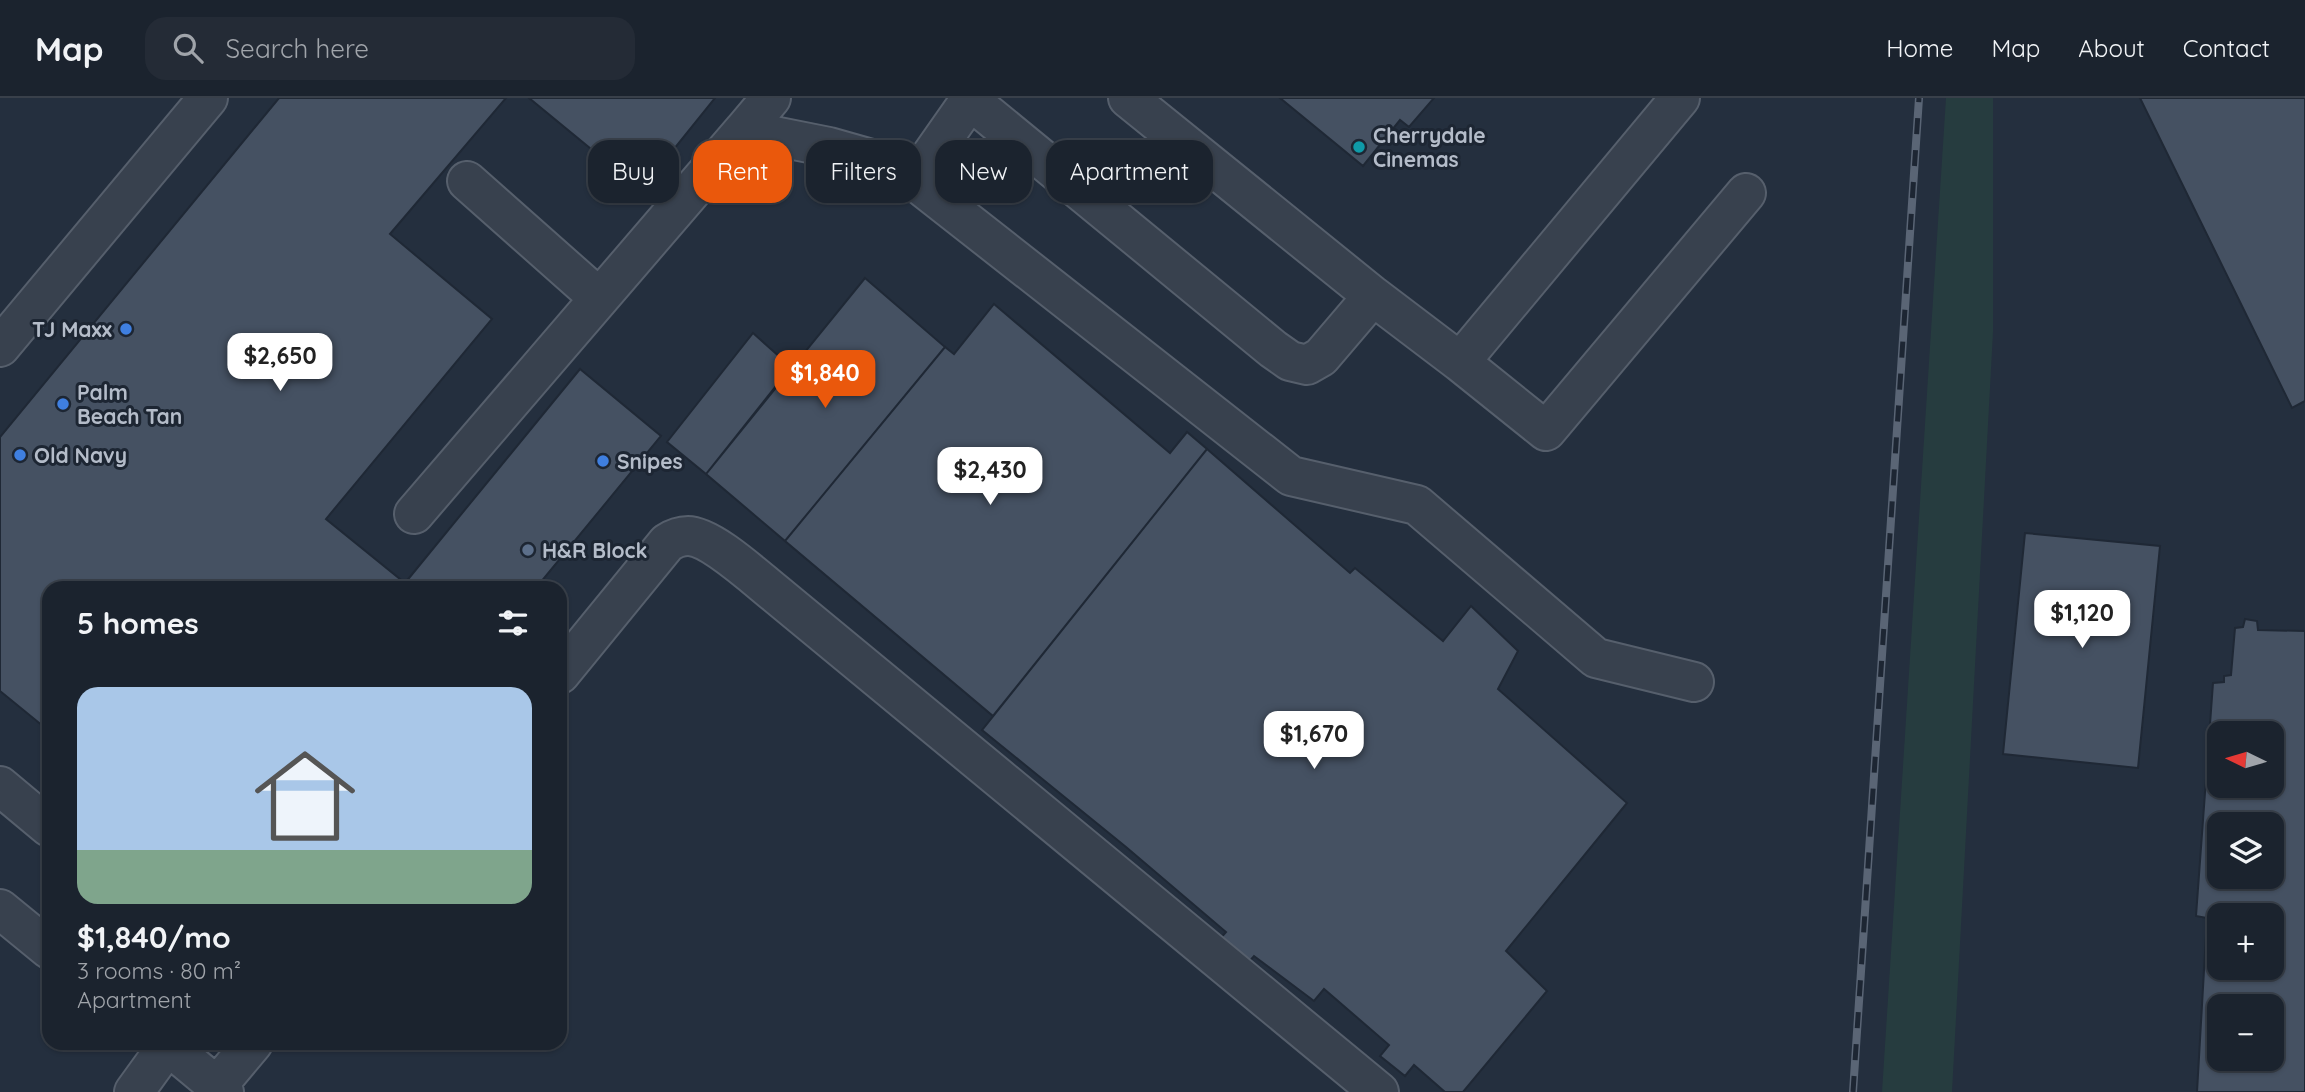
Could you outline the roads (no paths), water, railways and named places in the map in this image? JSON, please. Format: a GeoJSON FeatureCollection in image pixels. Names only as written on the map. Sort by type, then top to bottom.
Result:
{"type":"FeatureCollection","features":[{"type":"Feature","properties":{"kind":"lane"},"geometry":{"type":"LineString","coordinates":[[0,347],[208,98]]}},
{"type":"Feature","properties":{"kind":"lane"},"geometry":{"type":"LineString","coordinates":[[414,514],[771,98]]}},
{"type":"Feature","properties":{"kind":"lane"},"geometry":{"type":"LineString","coordinates":[[1128,98],[1373,296],[1546,431],[1745,193]]}},
{"type":"Feature","properties":{"kind":"lane"},"geometry":{"type":"LineString","coordinates":[[1460,362],[1680,98]]}},
{"type":"Feature","properties":{"kind":"lane"},"geometry":{"type":"LineString","coordinates":[[921,170],[971,99],[1290,361],[1307,365],[1321,357],[1373,296]]}},
{"type":"Feature","properties":{"kind":"lane"},"geometry":{"type":"LineString","coordinates":[[744,130],[806,142]]}},
{"type":"Feature","properties":{"kind":"lane"},"geometry":{"type":"LineString","coordinates":[[467,181],[599,298]]}},
{"type":"Feature","properties":{"kind":"lane"},"geometry":{"type":"LineString","coordinates":[[921,185],[1291,476],[1417,505],[1596,658],[1694,682]]}},
{"type":"Feature","properties":{"kind":"lane"},"geometry":{"type":"LineString","coordinates":[[567,665],[667,543],[674,538],[690,536],[710,544],[776,594],[1358,1086]]}},
{"type":"Feature","properties":{"kind":"lane"},"geometry":{"type":"LineString","coordinates":[[0,786],[42,821]]}},
{"type":"Feature","properties":{"kind":"lane"},"geometry":{"type":"LineString","coordinates":[[0,909],[42,943]]}},
{"type":"Feature","properties":{"kind":"lane"},"geometry":{"type":"LineString","coordinates":[[134,1092],[162,1050]]}},
{"type":"Feature","properties":{"kind":"lane"},"geometry":{"type":"LineString","coordinates":[[173,1050],[221,1089],[248,1050]]}},
{"type":"Feature","properties":{"kind":"railway"},"geometry":{"type":"LineString","coordinates":[[1853,1092],[1919,98]]}},
{"type":"Feature","properties":{"kind":"place","name":"Cherrydale Cinemas"},"geometry":{"type":"Point","coordinates":[1359,147]}},
{"type":"Feature","properties":{"kind":"place","name":"TJ Maxx"},"geometry":{"type":"Point","coordinates":[126,329]}},
{"type":"Feature","properties":{"kind":"place","name":"Palm Beach Tan"},"geometry":{"type":"Point","coordinates":[63,404]}},
{"type":"Feature","properties":{"kind":"place","name":"Old Navy"},"geometry":{"type":"Point","coordinates":[20,455]}},
{"type":"Feature","properties":{"kind":"place","name":"Snipes"},"geometry":{"type":"Point","coordinates":[603,461]}},
{"type":"Feature","properties":{"kind":"place","name":"H&R Block"},"geometry":{"type":"Point","coordinates":[528,550]}}]}
